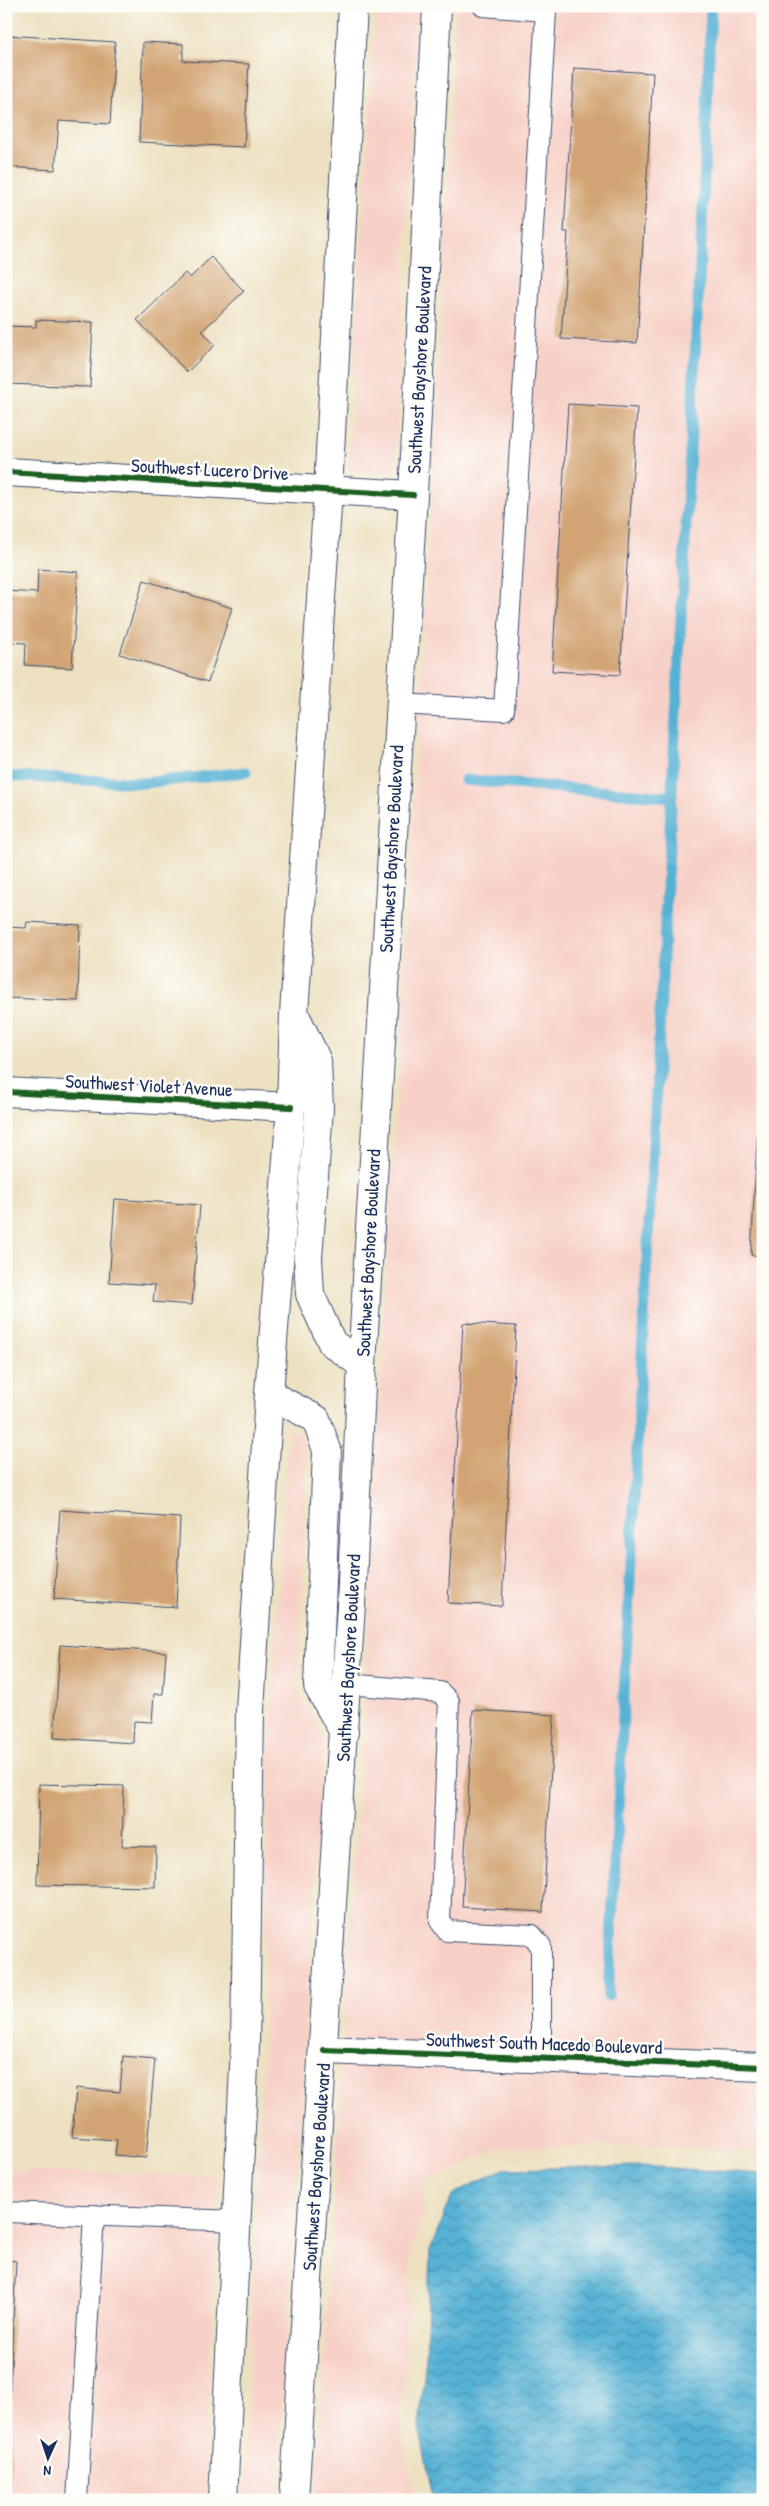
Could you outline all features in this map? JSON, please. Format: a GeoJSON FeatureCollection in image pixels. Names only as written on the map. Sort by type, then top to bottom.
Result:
{"type":"FeatureCollection","features":[{"type":"Feature","properties":{"kind":"main road"},"geometry":{"type":"LineString","coordinates":[[223,2500],[245,2046],[250,1711],[269,1394],[291,1107],[294,1014],[328,491],[353,6]]}},
{"type":"Feature","properties":{"kind":"main road","name":"Southwest Bayshore Boulevard"},"geometry":{"type":"LineString","coordinates":[[294,2500],[347,1684],[362,1365],[413,495],[437,6]]}},
{"type":"Feature","properties":{"kind":"main road","name":"Southwest Lucero Drive"},"geometry":{"type":"LineString","coordinates":[[6,472],[413,495]]}},
{"type":"Feature","properties":{"kind":"main road"},"geometry":{"type":"LineString","coordinates":[[294,1014],[318,1061],[319,1109],[308,1258],[310,1294],[332,1343],[362,1365]]}},
{"type":"Feature","properties":{"kind":"main road","name":"Southwest Violet Avenue"},"geometry":{"type":"LineString","coordinates":[[6,1092],[291,1107]]}},
{"type":"Feature","properties":{"kind":"main road"},"geometry":{"type":"LineString","coordinates":[[269,1394],[316,1419],[327,1450],[318,1686],[344,1732]]}},
{"type":"Feature","properties":{"kind":"main road","name":"Southwest South Macedo Boulevard"},"geometry":{"type":"LineString","coordinates":[[324,2050],[763,2067]]}},
{"type":"Feature","properties":{"kind":"lane"},"geometry":{"type":"LineString","coordinates":[[400,704],[504,710],[546,8],[483,6]]}},
{"type":"Feature","properties":{"kind":"lane"},"geometry":{"type":"LineString","coordinates":[[347,1684],[440,1692],[450,1701],[440,1921],[447,1931],[532,1936],[541,1946],[540,2058]]}},
{"type":"Feature","properties":{"kind":"lane"},"geometry":{"type":"LineString","coordinates":[[6,2212],[236,2221]]}},
{"type":"Feature","properties":{"kind":"lane"},"geometry":{"type":"LineString","coordinates":[[77,2500],[94,2215]]}},
{"type":"Feature","properties":{"kind":"shaded area"},"geometry":{"type":"Polygon","coordinates":[[[376,6],[417,6],[394,473],[348,470],[376,6]]]}},
{"type":"Feature","properties":{"kind":"shaded area"},"geometry":{"type":"Polygon","coordinates":[[[456,6],[763,6],[763,2152],[641,2145],[502,2148],[495,2149],[443,2176],[423,2180],[421,2220],[411,2249],[406,2356],[399,2425],[415,2500],[315,2500],[362,1744],[371,1737],[363,1725],[381,1372],[388,1358],[382,1354],[433,475],[456,6]]]}},
{"type":"Feature","properties":{"kind":"shaded area"},"geometry":{"type":"Polygon","coordinates":[[[289,1429],[301,1435],[307,1454],[298,1686],[301,1699],[324,1737],[276,2500],[243,2500],[264,2047],[268,1770],[289,1429]]]}},
{"type":"Feature","properties":{"kind":"shaded area"},"geometry":{"type":"Polygon","coordinates":[[[6,2170],[219,2176],[204,2500],[6,2500],[6,2170]]]}},
{"type":"Feature","properties":{"kind":"water"},"geometry":{"type":"Polygon","coordinates":[[[640,2166],[763,2174],[763,2500],[437,2500],[433,2497],[419,2427],[426,2357],[430,2250],[453,2194],[503,2169],[640,2166]]]}},
{"type":"Feature","properties":{"kind":"building"},"geometry":{"type":"Polygon","coordinates":[[[6,35],[115,42],[110,124],[59,121],[55,170],[6,167],[6,35]]]}},
{"type":"Feature","properties":{"kind":"building"},"geometry":{"type":"Polygon","coordinates":[[[143,42],[183,44],[183,61],[249,64],[244,147],[139,142],[143,42]]]}},
{"type":"Feature","properties":{"kind":"building"},"geometry":{"type":"Polygon","coordinates":[[[574,68],[653,73],[637,343],[561,339],[568,232],[564,232],[574,68]]]}},
{"type":"Feature","properties":{"kind":"building"},"geometry":{"type":"Polygon","coordinates":[[[211,257],[244,291],[202,331],[215,345],[187,372],[137,320],[185,273],[190,278],[211,257]]]}},
{"type":"Feature","properties":{"kind":"building"},"geometry":{"type":"Polygon","coordinates":[[[36,320],[93,322],[90,387],[6,384],[6,326],[36,327],[36,320]]]}},
{"type":"Feature","properties":{"kind":"building"},"geometry":{"type":"Polygon","coordinates":[[[568,404],[637,408],[620,675],[552,671],[568,404]]]}},
{"type":"Feature","properties":{"kind":"building"},"geometry":{"type":"Polygon","coordinates":[[[38,569],[78,572],[72,668],[25,665],[26,643],[6,642],[6,591],[37,593],[38,569]]]}},
{"type":"Feature","properties":{"kind":"building"},"geometry":{"type":"Polygon","coordinates":[[[144,580],[232,608],[208,682],[120,654],[144,580]]]}},
{"type":"Feature","properties":{"kind":"building"},"geometry":{"type":"Polygon","coordinates":[[[27,922],[80,925],[78,1001],[6,998],[6,927],[26,928],[27,922]]]}},
{"type":"Feature","properties":{"kind":"building"},"geometry":{"type":"Polygon","coordinates":[[[761,1069],[763,1069],[763,1256],[751,1255],[761,1069]]]}},
{"type":"Feature","properties":{"kind":"building"},"geometry":{"type":"Polygon","coordinates":[[[115,1199],[200,1205],[192,1305],[153,1302],[155,1285],[109,1282],[115,1199]]]}},
{"type":"Feature","properties":{"kind":"building"},"geometry":{"type":"Polygon","coordinates":[[[463,1323],[516,1326],[502,1606],[448,1603],[463,1323]]]}},
{"type":"Feature","properties":{"kind":"building"},"geometry":{"type":"Polygon","coordinates":[[[60,1510],[180,1518],[176,1607],[54,1599],[60,1510]]]}},
{"type":"Feature","properties":{"kind":"building"},"geometry":{"type":"Polygon","coordinates":[[[60,1645],[166,1652],[163,1694],[154,1694],[152,1722],[134,1721],[133,1743],[54,1738],[60,1645]]]}},
{"type":"Feature","properties":{"kind":"building"},"geometry":{"type":"Polygon","coordinates":[[[473,1710],[554,1715],[543,1912],[462,1907],[473,1710]]]}},
{"type":"Feature","properties":{"kind":"building"},"geometry":{"type":"Polygon","coordinates":[[[39,1784],[124,1786],[122,1846],[156,1847],[155,1887],[37,1885],[39,1784]]]}},
{"type":"Feature","properties":{"kind":"building"},"geometry":{"type":"Polygon","coordinates":[[[123,2056],[155,2059],[146,2158],[115,2155],[117,2140],[72,2137],[76,2088],[120,2092],[123,2056]]]}},
{"type":"Feature","properties":{"kind":"building"},"geometry":{"type":"Polygon","coordinates":[[[6,2260],[16,2261],[8,2428],[6,2428],[6,2260]]]}},
{"type":"Feature","properties":{"kind":"building"},"geometry":{"type":"Polygon","coordinates":[[[6,2440],[12,2440],[9,2495],[6,2494],[6,2440]]]}},
{"type":"Feature","properties":{"kind":"waterway"},"geometry":{"type":"LineString","coordinates":[[608,1996],[704,186],[711,6]]}},
{"type":"Feature","properties":{"kind":"waterway"},"geometry":{"type":"LineString","coordinates":[[6,776],[143,783],[246,772]]}},
{"type":"Feature","properties":{"kind":"waterway"},"geometry":{"type":"LineString","coordinates":[[465,780],[672,797]]}},
{"type":"Feature","properties":{"kind":"cycle path"},"geometry":{"type":"LineString","coordinates":[[6,472],[413,495]]}},
{"type":"Feature","properties":{"kind":"cycle path"},"geometry":{"type":"LineString","coordinates":[[6,1092],[291,1107]]}},
{"type":"Feature","properties":{"kind":"cycle path"},"geometry":{"type":"LineString","coordinates":[[324,2050],[763,2067]]}}]}
